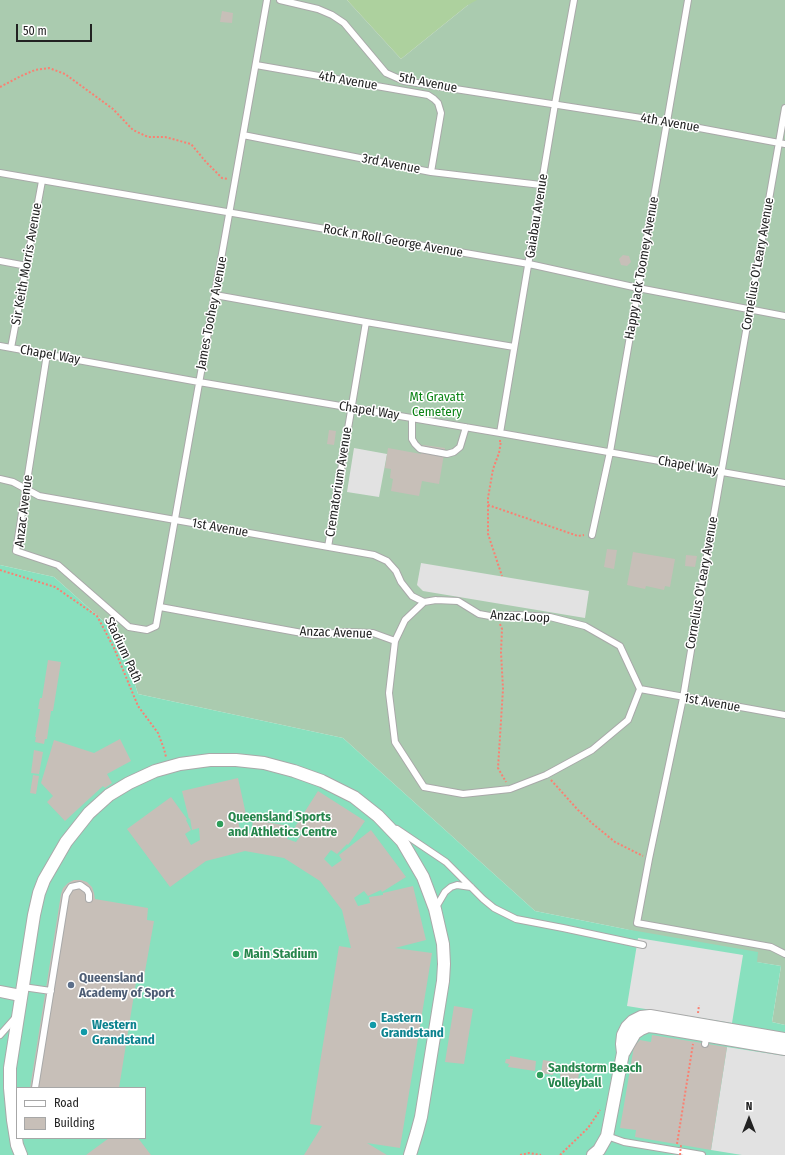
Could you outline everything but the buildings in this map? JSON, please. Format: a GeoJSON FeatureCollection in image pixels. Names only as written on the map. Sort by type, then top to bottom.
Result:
{"type":"FeatureCollection","features":[{"type":"Feature","properties":{"kind":"street"},"geometry":{"type":"LineString","coordinates":[[16,1139],[10,1088],[10,1068],[22,991],[39,893],[44,880],[66,842],[89,813],[109,795],[129,783],[155,771],[180,764],[210,760],[236,760],[264,763],[294,771],[322,781],[354,797],[378,816],[402,842],[423,877],[435,909],[442,944],[444,964],[443,981],[421,1116],[418,1132],[410,1155]]}},
{"type":"Feature","properties":{"kind":"street"},"geometry":{"type":"LineString","coordinates":[[593,1155],[599,1150],[607,1136],[623,1052],[623,1035],[627,1027],[633,1021],[641,1017],[650,1016],[704,1034],[785,1049]]}},
{"type":"Feature","properties":{"kind":"street"},"geometry":{"type":"LineString","coordinates":[[704,1034],[785,1039]]}},
{"type":"Feature","properties":{"kind":"street"},"geometry":{"type":"LineString","coordinates":[[16,1139],[21,1155]]}},
{"type":"Feature","properties":{"kind":"lane","name":"James Toohey Avenue"},"geometry":{"type":"LineString","coordinates":[[156,626],[236,182],[267,0]]}},
{"type":"Feature","properties":{"kind":"lane","name":"5th Avenue"},"geometry":{"type":"LineString","coordinates":[[280,0],[318,9],[332,15],[344,23],[386,73],[404,81],[555,104]]}},
{"type":"Feature","properties":{"kind":"lane","name":"Gaiabau Avenue"},"geometry":{"type":"LineString","coordinates":[[500,433],[555,104],[574,0]]}},
{"type":"Feature","properties":{"kind":"lane","name":"Happy Jack Toomey Avenue"},"geometry":{"type":"LineString","coordinates":[[592,535],[610,452],[688,0]]}},
{"type":"Feature","properties":{"kind":"lane","name":"4th Avenue"},"geometry":{"type":"LineString","coordinates":[[256,65],[428,95],[438,103],[441,113],[431,172]]}},
{"type":"Feature","properties":{"kind":"lane","name":"4th Avenue"},"geometry":{"type":"LineString","coordinates":[[555,104],[667,122],[782,144]]}},
{"type":"Feature","properties":{"kind":"lane","name":"Cornelius O'Leary Avenue"},"geometry":{"type":"LineString","coordinates":[[785,108],[782,144],[750,310],[683,698],[637,923],[771,947],[785,954]]}},
{"type":"Feature","properties":{"kind":"lane","name":"3rd Avenue"},"geometry":{"type":"LineString","coordinates":[[243,134],[431,172],[541,186]]}},
{"type":"Feature","properties":{"kind":"lane","name":"Rock n Roll George Avenue"},"geometry":{"type":"LineString","coordinates":[[0,173],[529,264],[638,288],[785,316]]}},
{"type":"Feature","properties":{"kind":"lane","name":"Sir Keith Morris Avenue"},"geometry":{"type":"LineString","coordinates":[[11,348],[42,181]]}},
{"type":"Feature","properties":{"kind":"lane"},"geometry":{"type":"LineString","coordinates":[[0,261],[27,266]]}},
{"type":"Feature","properties":{"kind":"lane"},"geometry":{"type":"LineString","coordinates":[[215,295],[514,347]]}},
{"type":"Feature","properties":{"kind":"lane","name":"Crematorium Avenue"},"geometry":{"type":"LineString","coordinates":[[328,547],[366,322]]}},
{"type":"Feature","properties":{"kind":"lane","name":"Chapel Way"},"geometry":{"type":"LineString","coordinates":[[0,346],[351,409],[466,427],[785,483]]}},
{"type":"Feature","properties":{"kind":"lane","name":"Anzac Avenue"},"geometry":{"type":"LineString","coordinates":[[48,354],[16,551],[58,565],[129,627],[146,630],[156,626]]}},
{"type":"Feature","properties":{"kind":"lane"},"geometry":{"type":"LineString","coordinates":[[412,418],[412,438],[415,444],[420,449],[447,454],[454,452],[460,447],[466,427]]}},
{"type":"Feature","properties":{"kind":"lane","name":"1st Avenue"},"geometry":{"type":"LineString","coordinates":[[0,479],[13,482],[39,496],[374,555],[387,561],[396,571],[401,582],[412,596],[424,602]]}},
{"type":"Feature","properties":{"kind":"lane","name":"Anzac Loop"},"geometry":{"type":"LineString","coordinates":[[424,602],[436,600],[458,601],[479,614],[490,616],[518,615],[550,617],[586,626],[620,646],[640,689]]}},
{"type":"Feature","properties":{"kind":"lane"},"geometry":{"type":"LineString","coordinates":[[424,602],[405,620],[394,641],[389,693],[395,742],[424,787],[463,794],[510,789],[546,775],[592,750],[628,720],[640,689]]}},
{"type":"Feature","properties":{"kind":"lane","name":"Anzac Avenue"},"geometry":{"type":"LineString","coordinates":[[160,607],[313,635],[346,632],[373,633],[394,641]]}},
{"type":"Feature","properties":{"kind":"lane","name":"1st Avenue"},"geometry":{"type":"LineString","coordinates":[[640,689],[683,698],[785,715]]}},
{"type":"Feature","properties":{"kind":"lane"},"geometry":{"type":"LineString","coordinates":[[378,816],[446,862],[494,908],[516,919],[643,945]]}},
{"type":"Feature","properties":{"kind":"lane"},"geometry":{"type":"LineString","coordinates":[[435,909],[445,892],[451,887],[458,885],[471,887]]}},
{"type":"Feature","properties":{"kind":"lane"},"geometry":{"type":"LineString","coordinates":[[35,1087],[68,891],[75,886],[84,887],[89,894],[89,899]]}},
{"type":"Feature","properties":{"kind":"lane"},"geometry":{"type":"LineString","coordinates":[[0,989],[16,992],[51,991]]}},
{"type":"Feature","properties":{"kind":"lane"},"geometry":{"type":"LineString","coordinates":[[0,994],[15,997],[22,991]]}},
{"type":"Feature","properties":{"kind":"lane"},"geometry":{"type":"LineString","coordinates":[[0,1035],[18,1015]]}},
{"type":"Feature","properties":{"kind":"lane"},"geometry":{"type":"LineString","coordinates":[[607,1136],[624,1142],[678,1153],[702,1155]]}},
{"type":"Feature","properties":{"kind":"path"},"geometry":{"type":"LineString","coordinates":[[0,87],[35,70],[49,68],[65,74],[113,109],[133,130],[148,136],[165,136],[191,144],[222,178],[236,182]]}},
{"type":"Feature","properties":{"kind":"path"},"geometry":{"type":"LineString","coordinates":[[501,441],[499,453],[493,469],[488,498],[488,534],[502,576]]}},
{"type":"Feature","properties":{"kind":"path"},"geometry":{"type":"LineString","coordinates":[[488,505],[578,536],[592,535]]}},
{"type":"Feature","properties":{"kind":"path","name":"Stadium Path"},"geometry":{"type":"LineString","coordinates":[[0,570],[55,587],[97,616],[114,648],[138,706],[158,733],[164,749],[168,768]]}},
{"type":"Feature","properties":{"kind":"path"},"geometry":{"type":"LineString","coordinates":[[498,616],[502,629],[501,652],[503,689],[498,768],[510,789]]}},
{"type":"Feature","properties":{"kind":"path"},"geometry":{"type":"LineString","coordinates":[[546,775],[578,810],[615,842],[649,859]]}},
{"type":"Feature","properties":{"kind":"path"},"geometry":{"type":"LineString","coordinates":[[678,1153],[704,1034]]}},
{"type":"Feature","properties":{"kind":"path"},"geometry":{"type":"LineString","coordinates":[[560,1155],[588,1128],[600,1109]]}},
{"type":"Feature","properties":{"kind":"path"},"geometry":{"type":"LineString","coordinates":[[678,1153],[681,1145]]}},
{"type":"Feature","properties":{"kind":"path"},"geometry":{"type":"LineString","coordinates":[[520,1155],[529,1153],[541,1155]]}},
{"type":"Feature","properties":{"kind":"green space","name":"Mt Gravatt Cemetery"},"geometry":{"type":"Polygon","coordinates":[[[0,0],[347,0],[401,59],[468,5],[477,0],[785,0],[785,1025],[772,1022],[781,966],[756,962],[625,929],[535,911],[343,738],[138,694],[119,635],[54,577],[0,565],[0,0]]]}},
{"type":"Feature","properties":{"kind":"green space"},"geometry":{"type":"Polygon","coordinates":[[[347,0],[560,0],[468,5],[401,59],[347,0]]]}},
{"type":"Feature","properties":{"kind":"green space","name":"Queensland Sports and Athletics Centre"},"geometry":{"type":"Polygon","coordinates":[[[0,565],[54,577],[119,635],[138,694],[343,738],[535,911],[625,929],[758,952],[757,962],[781,966],[772,1022],[785,1025],[785,1155],[0,1155],[0,565]]]}},
{"type":"Feature","properties":{"kind":"shaded area"},"geometry":{"type":"Polygon","coordinates":[[[354,448],[387,454],[379,497],[347,492],[354,448]]]}},
{"type":"Feature","properties":{"kind":"shaded area"},"geometry":{"type":"Polygon","coordinates":[[[421,563],[589,591],[585,618],[423,591],[417,585],[421,563]]]}},
{"type":"Feature","properties":{"kind":"shaded area"},"geometry":{"type":"Polygon","coordinates":[[[638,938],[743,955],[732,1023],[627,1006],[638,938]]]}},
{"type":"Feature","properties":{"kind":"shaded area"},"geometry":{"type":"Polygon","coordinates":[[[727,1047],[785,1056],[785,1155],[742,1155],[711,1150],[727,1047]]]}},
{"type":"Feature","properties":{"kind":"place","name":"Queensland Sports and Athletics Centre"},"geometry":{"type":"Point","coordinates":[220,824]}},
{"type":"Feature","properties":{"kind":"place","name":"Main Stadium"},"geometry":{"type":"Point","coordinates":[236,954]}},
{"type":"Feature","properties":{"kind":"place","name":"Queensland Academy of Sport"},"geometry":{"type":"Point","coordinates":[71,985]}},
{"type":"Feature","properties":{"kind":"place","name":"Eastern Grandstand"},"geometry":{"type":"Point","coordinates":[373,1025]}},
{"type":"Feature","properties":{"kind":"place","name":"Western Grandstand"},"geometry":{"type":"Point","coordinates":[84,1032]}},
{"type":"Feature","properties":{"kind":"place","name":"Sandstorm Beach Volleyball"},"geometry":{"type":"Point","coordinates":[540,1075]}}]}
